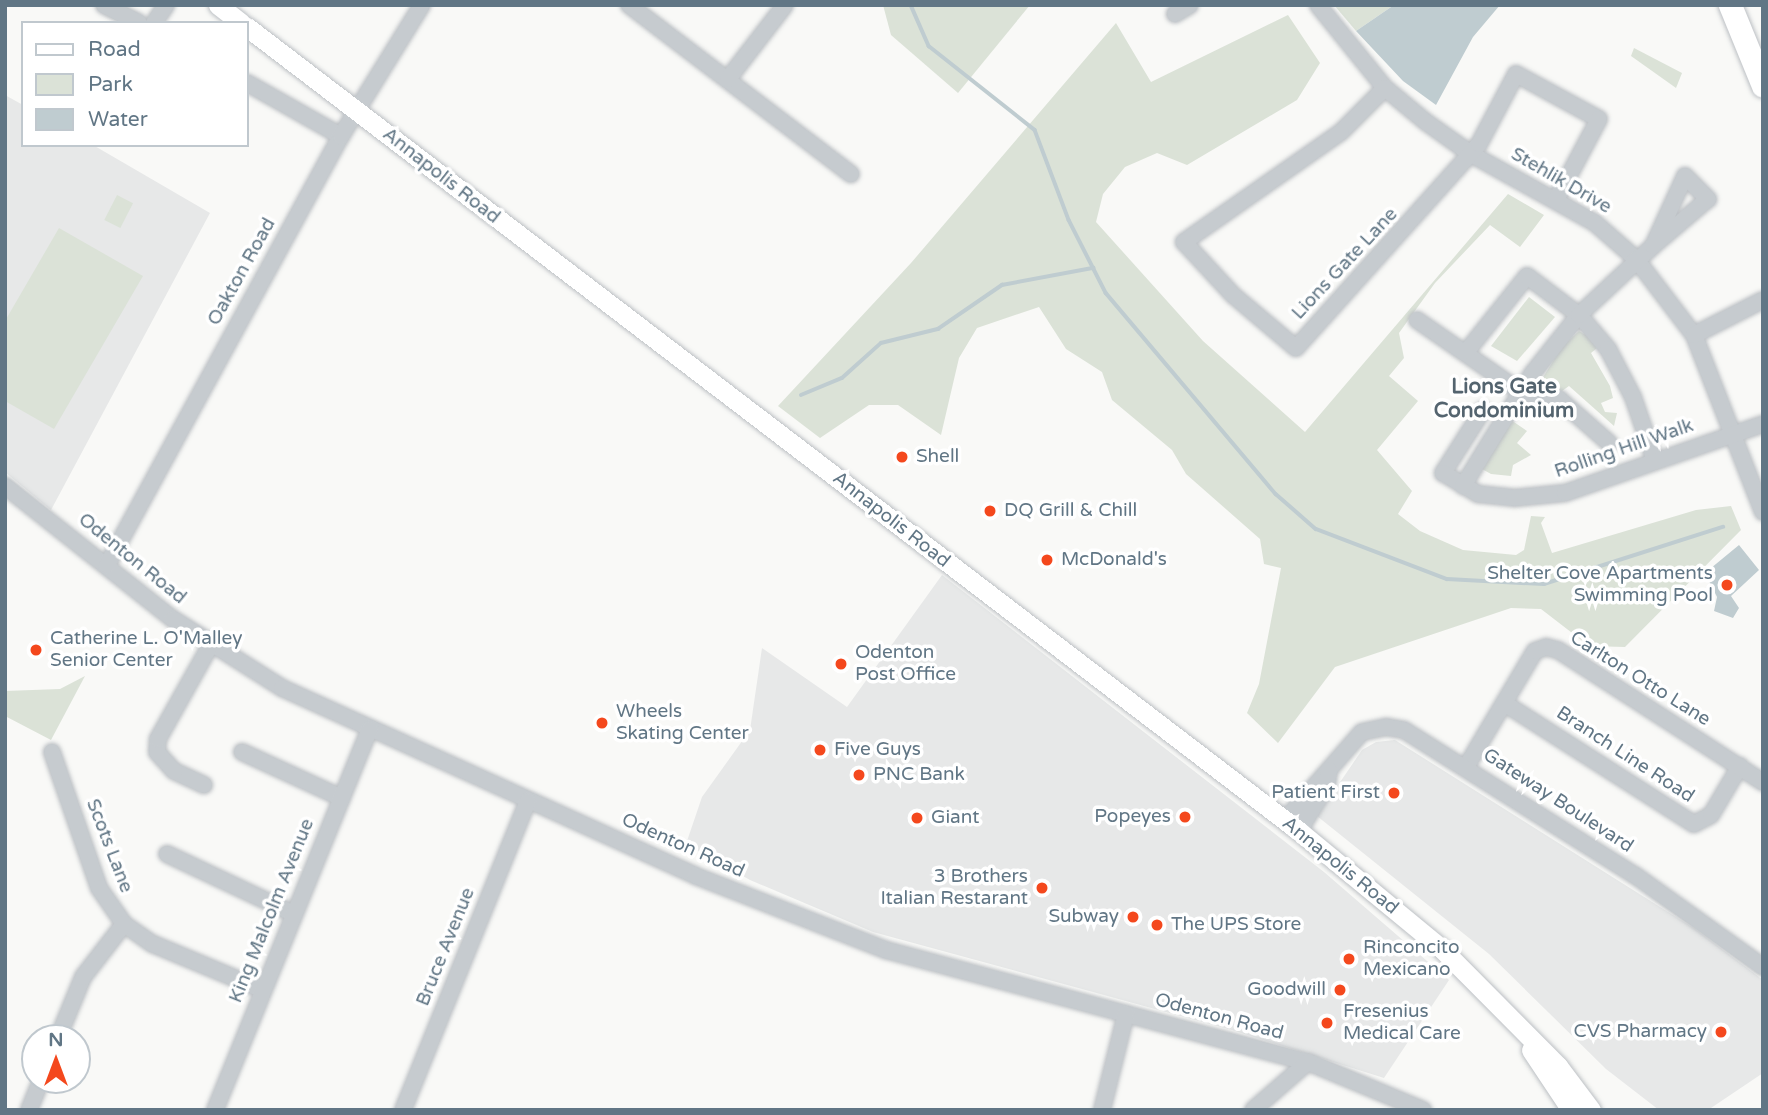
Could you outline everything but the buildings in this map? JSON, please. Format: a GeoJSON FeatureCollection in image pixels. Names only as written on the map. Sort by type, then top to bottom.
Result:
{"type":"FeatureCollection","features":[{"type":"Feature","properties":{"kind":"highway"},"geometry":{"type":"LineString","coordinates":[[1730,5],[1763,86]]}},
{"type":"Feature","properties":{"kind":"main road"},"geometry":{"type":"LineString","coordinates":[[218,5],[238,21]]}},
{"type":"Feature","properties":{"kind":"main road","name":"Annapolis Road"},"geometry":{"type":"LineString","coordinates":[[248,28],[1292,826],[1442,949],[1520,1031],[1558,1066],[1591,1110]]}},
{"type":"Feature","properties":{"kind":"main road","name":"Annapolis Road"},"geometry":{"type":"LineString","coordinates":[[1520,1031],[1560,1101],[1571,1110]]}},
{"type":"Feature","properties":{"kind":"street"},"geometry":{"type":"LineString","coordinates":[[104,5],[134,21]]}},
{"type":"Feature","properties":{"kind":"street"},"geometry":{"type":"LineString","coordinates":[[155,21],[166,5]]}},
{"type":"Feature","properties":{"kind":"street","name":"Oakton Road"},"geometry":{"type":"LineString","coordinates":[[107,565],[341,136],[422,5]]}},
{"type":"Feature","properties":{"kind":"street"},"geometry":{"type":"LineString","coordinates":[[629,5],[851,174]]}},
{"type":"Feature","properties":{"kind":"street"},"geometry":{"type":"LineString","coordinates":[[728,79],[785,5]]}},
{"type":"Feature","properties":{"kind":"street"},"geometry":{"type":"LineString","coordinates":[[1175,14],[1190,5]]}},
{"type":"Feature","properties":{"kind":"street","name":"Stehlik Drive"},"geometry":{"type":"LineString","coordinates":[[1318,5],[1385,88],[1471,154],[1595,223],[1636,259],[1694,335],[1763,512]]}},
{"type":"Feature","properties":{"kind":"street"},"geometry":{"type":"LineString","coordinates":[[1471,154],[1516,74],[1600,119],[1556,200]]}},
{"type":"Feature","properties":{"kind":"street"},"geometry":{"type":"LineString","coordinates":[[248,84],[341,136]]}},
{"type":"Feature","properties":{"kind":"street","name":"Lions Gate Lane"},"geometry":{"type":"LineString","coordinates":[[1385,88],[1341,132],[1184,242],[1233,295],[1296,348],[1471,154]]}},
{"type":"Feature","properties":{"kind":"street"},"geometry":{"type":"LineString","coordinates":[[1483,410],[1443,473],[1463,486],[1521,392],[1579,315],[1653,246]]}},
{"type":"Feature","properties":{"kind":"street"},"geometry":{"type":"LineString","coordinates":[[1467,351],[1527,276],[1579,315],[1621,370],[1655,461]]}},
{"type":"Feature","properties":{"kind":"street"},"geometry":{"type":"LineString","coordinates":[[1694,335],[1763,300]]}},
{"type":"Feature","properties":{"kind":"street"},"geometry":{"type":"LineString","coordinates":[[1416,320],[1467,351],[1521,392],[1559,399],[1609,443]]}},
{"type":"Feature","properties":{"kind":"street","name":"Rolling Hill Walk"},"geometry":{"type":"LineString","coordinates":[[1463,486],[1478,494],[1541,498],[1763,424]]}},
{"type":"Feature","properties":{"kind":"street","name":"Odenton Road"},"geometry":{"type":"LineString","coordinates":[[5,486],[210,646],[282,688],[528,801],[802,920],[990,980],[1308,1062],[1420,1108]]}},
{"type":"Feature","properties":{"kind":"street"},"geometry":{"type":"LineString","coordinates":[[204,785],[174,771],[157,752],[158,739],[210,646]]}},
{"type":"Feature","properties":{"kind":"street","name":"Carlton Otto Lane"},"geometry":{"type":"LineString","coordinates":[[1466,767],[1535,651],[1558,650],[1763,782]]}},
{"type":"Feature","properties":{"kind":"street","name":"Branch Line Road"},"geometry":{"type":"LineString","coordinates":[[1504,702],[1694,824],[1711,815],[1740,766]]}},
{"type":"Feature","properties":{"kind":"street","name":"Gateway Boulevard"},"geometry":{"type":"LineString","coordinates":[[1292,826],[1326,785],[1329,770],[1362,732],[1386,727],[1404,730],[1636,876],[1763,967]]}},
{"type":"Feature","properties":{"kind":"street","name":"King Malcolm Avenue"},"geometry":{"type":"LineString","coordinates":[[215,1110],[370,729]]}},
{"type":"Feature","properties":{"kind":"street","name":"Scots Lane"},"geometry":{"type":"LineString","coordinates":[[52,752],[99,888],[124,924],[153,944],[263,990]]}},
{"type":"Feature","properties":{"kind":"street"},"geometry":{"type":"LineString","coordinates":[[242,752],[342,798]]}},
{"type":"Feature","properties":{"kind":"street","name":"Bruce Avenue"},"geometry":{"type":"LineString","coordinates":[[403,1110],[528,801]]}},
{"type":"Feature","properties":{"kind":"street"},"geometry":{"type":"LineString","coordinates":[[167,854],[294,914]]}},
{"type":"Feature","properties":{"kind":"street"},"geometry":{"type":"LineString","coordinates":[[64,1024],[83,977],[124,924]]}},
{"type":"Feature","properties":{"kind":"street"},"geometry":{"type":"LineString","coordinates":[[1102,1110],[1126,1014]]}},
{"type":"Feature","properties":{"kind":"street"},"geometry":{"type":"LineString","coordinates":[[1253,1110],[1308,1062]]}},
{"type":"Feature","properties":{"kind":"shaded area"},"geometry":{"type":"Polygon","coordinates":[[[5,95],[21,104],[21,147],[96,147],[210,213],[51,510],[5,472],[5,95]]]}},
{"type":"Feature","properties":{"kind":"shaded area"},"geometry":{"type":"Polygon","coordinates":[[[942,575],[1324,872],[1449,980],[1384,1078],[1232,1030],[873,932],[750,880],[686,844],[702,797],[750,730],[762,648],[847,707],[942,575]]]}},
{"type":"Feature","properties":{"kind":"shaded area"},"geometry":{"type":"Polygon","coordinates":[[[1395,740],[1695,929],[1763,980],[1763,1073],[1708,1110],[1659,1110],[1606,1069],[1489,954],[1317,816],[1362,750],[1376,742],[1395,740]]]}},
{"type":"Feature","properties":{"kind":"green space"},"geometry":{"type":"Polygon","coordinates":[[[883,5],[1030,5],[958,93],[891,35],[883,5]]]}},
{"type":"Feature","properties":{"kind":"green space"},"geometry":{"type":"Polygon","coordinates":[[[1334,5],[1394,5],[1356,31],[1334,5]]]}},
{"type":"Feature","properties":{"kind":"green space"},"geometry":{"type":"Polygon","coordinates":[[[1288,15],[1320,63],[1297,100],[1187,165],[1157,153],[1125,167],[1103,194],[1096,222],[1203,341],[1305,432],[1508,194],[1544,215],[1520,247],[1490,225],[1435,283],[1399,333],[1404,358],[1389,376],[1418,401],[1377,450],[1412,491],[1398,514],[1420,531],[1463,550],[1516,555],[1524,550],[1531,516],[1545,517],[1541,523],[1552,553],[1696,510],[1731,506],[1741,530],[1625,647],[1589,646],[1541,609],[1511,608],[1335,667],[1278,743],[1247,713],[1259,684],[1281,568],[1264,564],[1260,539],[1186,474],[1172,450],[1112,400],[1102,372],[1066,349],[1039,307],[977,328],[959,358],[941,435],[898,405],[869,405],[820,438],[778,406],[911,263],[1116,23],[1151,82],[1288,15]]]}},
{"type":"Feature","properties":{"kind":"green space"},"geometry":{"type":"Polygon","coordinates":[[[1634,48],[1682,73],[1676,88],[1631,56],[1634,48]]]}},
{"type":"Feature","properties":{"kind":"green space"},"geometry":{"type":"Polygon","coordinates":[[[117,195],[133,203],[120,228],[104,220],[117,195]]]}},
{"type":"Feature","properties":{"kind":"green space"},"geometry":{"type":"Polygon","coordinates":[[[59,228],[143,276],[54,429],[5,401],[5,321],[59,228]]]}},
{"type":"Feature","properties":{"kind":"green space"},"geometry":{"type":"Polygon","coordinates":[[[1529,297],[1555,317],[1517,361],[1491,346],[1529,297]]]}},
{"type":"Feature","properties":{"kind":"green space"},"geometry":{"type":"Polygon","coordinates":[[[1579,331],[1591,338],[1597,348],[1591,353],[1610,386],[1613,398],[1601,403],[1605,412],[1617,413],[1614,426],[1569,386],[1562,391],[1540,382],[1562,347],[1579,331]]]}},
{"type":"Feature","properties":{"kind":"green space"},"geometry":{"type":"Polygon","coordinates":[[[1511,420],[1527,431],[1517,443],[1531,455],[1513,465],[1511,476],[1491,474],[1482,469],[1511,420]]]}},
{"type":"Feature","properties":{"kind":"green space"},"geometry":{"type":"Polygon","coordinates":[[[85,676],[51,740],[5,716],[5,691],[60,689],[85,676]]]}},
{"type":"Feature","properties":{"kind":"water"},"geometry":{"type":"Polygon","coordinates":[[[1394,5],[1500,5],[1473,37],[1436,105],[1403,81],[1356,31],[1394,5]]]}},
{"type":"Feature","properties":{"kind":"water","name":"Shelter Cove Apartments Swimming Pool"},"geometry":{"type":"Polygon","coordinates":[[[1739,545],[1759,570],[1731,596],[1739,608],[1733,618],[1714,611],[1717,597],[1705,573],[1739,545]]]}},
{"type":"Feature","properties":{"kind":"waterway"},"geometry":{"type":"LineString","coordinates":[[911,5],[929,46],[1035,130],[1069,220],[1106,293],[1276,494],[1316,529],[1447,579],[1544,584],[1723,527]]}},
{"type":"Feature","properties":{"kind":"waterway"},"geometry":{"type":"LineString","coordinates":[[801,395],[842,378],[881,343],[938,329],[1002,285],[1093,268]]}},
{"type":"Feature","properties":{"kind":"place","name":"Shell"},"geometry":{"type":"Point","coordinates":[902,457]}},
{"type":"Feature","properties":{"kind":"place","name":"DQ Grill & Chill"},"geometry":{"type":"Point","coordinates":[990,511]}},
{"type":"Feature","properties":{"kind":"place","name":"McDonald's"},"geometry":{"type":"Point","coordinates":[1047,560]}},
{"type":"Feature","properties":{"kind":"place","name":"Shelter Cove Apartments Swimming Pool"},"geometry":{"type":"Point","coordinates":[1727,585]}},
{"type":"Feature","properties":{"kind":"place","name":"Catherine L. O'Malley Senior Center"},"geometry":{"type":"Point","coordinates":[36,650]}},
{"type":"Feature","properties":{"kind":"place","name":"Odenton Post Office"},"geometry":{"type":"Point","coordinates":[841,664]}},
{"type":"Feature","properties":{"kind":"place","name":"Wheels Skating Center"},"geometry":{"type":"Point","coordinates":[602,723]}},
{"type":"Feature","properties":{"kind":"place","name":"Five Guys"},"geometry":{"type":"Point","coordinates":[820,750]}},
{"type":"Feature","properties":{"kind":"place","name":"PNC Bank"},"geometry":{"type":"Point","coordinates":[859,775]}},
{"type":"Feature","properties":{"kind":"place","name":"Patient First"},"geometry":{"type":"Point","coordinates":[1394,793]}},
{"type":"Feature","properties":{"kind":"place","name":"Popeyes"},"geometry":{"type":"Point","coordinates":[1185,817]}},
{"type":"Feature","properties":{"kind":"place","name":"Giant"},"geometry":{"type":"Point","coordinates":[917,818]}},
{"type":"Feature","properties":{"kind":"place","name":"3 Brothers Italian Restarant"},"geometry":{"type":"Point","coordinates":[1042,888]}},
{"type":"Feature","properties":{"kind":"place","name":"Subway"},"geometry":{"type":"Point","coordinates":[1133,917]}},
{"type":"Feature","properties":{"kind":"place","name":"The UPS Store"},"geometry":{"type":"Point","coordinates":[1157,925]}},
{"type":"Feature","properties":{"kind":"place","name":"Rinconcito Mexicano"},"geometry":{"type":"Point","coordinates":[1349,959]}},
{"type":"Feature","properties":{"kind":"place","name":"Goodwill"},"geometry":{"type":"Point","coordinates":[1340,990]}},
{"type":"Feature","properties":{"kind":"place","name":"Fresenius Medical Care"},"geometry":{"type":"Point","coordinates":[1327,1023]}},
{"type":"Feature","properties":{"kind":"place","name":"CVS Pharmacy"},"geometry":{"type":"Point","coordinates":[1721,1032]}},
{"type":"Feature","properties":{"kind":"district","name":"Lions Gate Condominium"},"geometry":{"type":"Point","coordinates":[1504,399]}}]}
